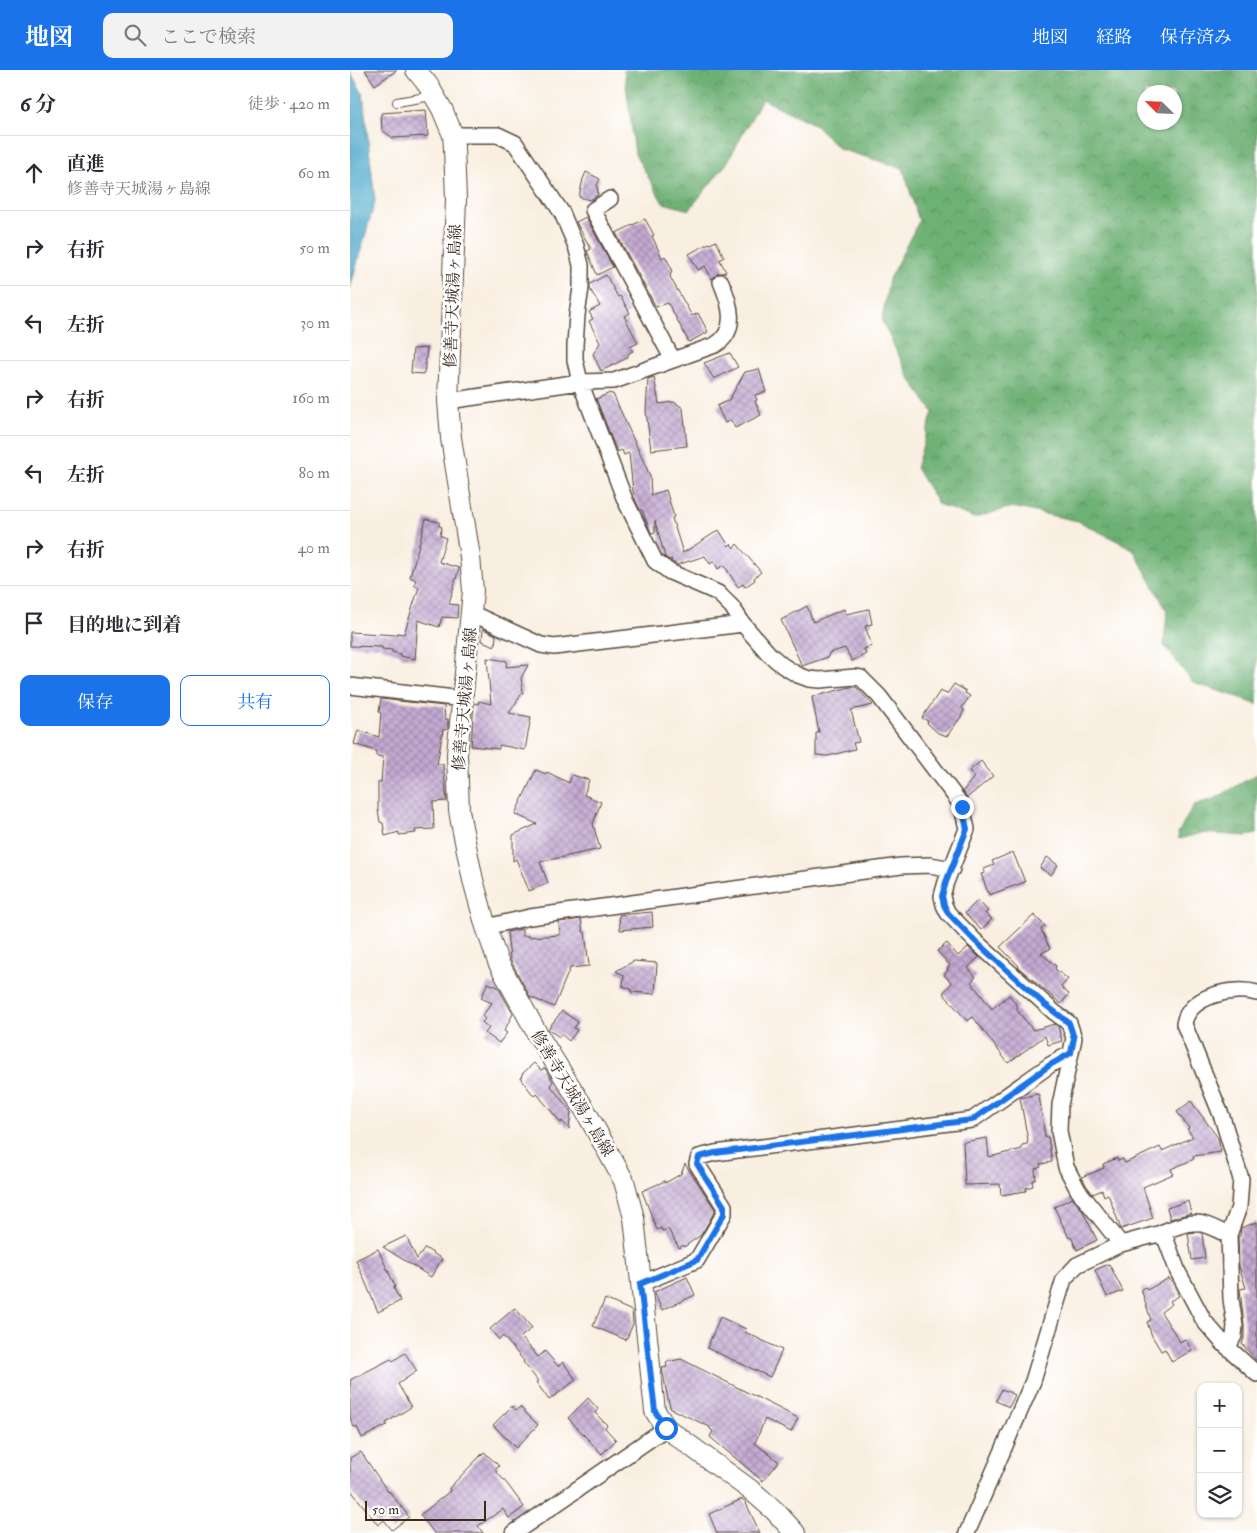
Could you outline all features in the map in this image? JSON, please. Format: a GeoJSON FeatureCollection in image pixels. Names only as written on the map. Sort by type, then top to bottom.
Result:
{"type":"FeatureCollection","features":[{"type":"Feature","properties":{"kind":"main road","name":"修善寺天城湯ヶ島線"},"geometry":{"type":"LineString","coordinates":[[416,70],[434,95],[449,123],[453,135],[456,199],[448,401],[454,462],[470,557],[473,591],[457,754],[459,810],[473,880],[498,962],[538,1035],[585,1110],[624,1181],[634,1218],[655,1411],[666,1428],[752,1491],[775,1511],[795,1533]]}},
{"type":"Feature","properties":{"kind":"street"},"geometry":{"type":"LineString","coordinates":[[453,135],[498,135],[515,143],[562,213],[576,246],[581,265],[581,288],[575,346],[575,360],[580,382],[622,492],[655,561],[670,572],[718,593],[732,607],[743,624],[768,654],[782,666],[798,675],[820,680],[861,678],[871,686],[962,807],[967,829],[942,896],[944,905],[948,913],[974,940],[1048,1008],[1069,1023],[1074,1038],[1060,1105],[1059,1131],[1066,1167],[1078,1190],[1121,1244]]}},
{"type":"Feature","properties":{"kind":"street"},"geometry":{"type":"LineString","coordinates":[[610,199],[593,210],[673,360]]}},
{"type":"Feature","properties":{"kind":"street"},"geometry":{"type":"LineString","coordinates":[[448,401],[580,382],[614,382],[715,345],[724,339],[730,323],[730,306],[721,282]]}},
{"type":"Feature","properties":{"kind":"street"},"geometry":{"type":"LineString","coordinates":[[471,613],[541,645],[554,647],[743,624]]}},
{"type":"Feature","properties":{"kind":"street"},"geometry":{"type":"LineString","coordinates":[[350,686],[463,700]]}},
{"type":"Feature","properties":{"kind":"street"},"geometry":{"type":"LineString","coordinates":[[486,926],[530,916],[901,866],[930,865],[952,869]]}},
{"type":"Feature","properties":{"kind":"street"},"geometry":{"type":"LineString","coordinates":[[1228,1347],[1234,1336],[1235,1326],[1230,1299],[1229,1235],[1239,1208],[1241,1179],[1222,1117],[1184,1024],[1185,1018],[1196,1006],[1214,993],[1248,990],[1257,993]]}},
{"type":"Feature","properties":{"kind":"street"},"geometry":{"type":"LineString","coordinates":[[640,1284],[697,1260],[724,1214],[724,1206],[697,1164],[699,1157],[715,1153],[972,1120],[1050,1065],[1071,1053]]}},
{"type":"Feature","properties":{"kind":"street"},"geometry":{"type":"LineString","coordinates":[[967,1533],[1033,1382],[1064,1279],[1077,1265],[1121,1244],[1180,1226],[1194,1223],[1205,1225],[1229,1235]]}},
{"type":"Feature","properties":{"kind":"street"},"geometry":{"type":"LineString","coordinates":[[1158,1234],[1166,1240],[1178,1272],[1204,1321],[1257,1374]]}},
{"type":"Feature","properties":{"kind":"street"},"geometry":{"type":"LineString","coordinates":[[514,1533],[666,1428]]}},
{"type":"Feature","properties":{"kind":"lane"},"geometry":{"type":"LineString","coordinates":[[397,102],[434,95]]}},
{"type":"Feature","properties":{"kind":"green space"},"geometry":{"type":"Polygon","coordinates":[[[624,70],[1257,70],[1257,705],[1193,683],[1164,645],[1167,611],[1133,549],[1078,521],[1012,507],[974,518],[938,504],[916,468],[933,412],[910,379],[882,321],[889,279],[919,221],[903,168],[839,149],[816,125],[762,99],[727,163],[689,210],[663,203],[635,154],[624,70]]]}},
{"type":"Feature","properties":{"kind":"green space"},"geometry":{"type":"Polygon","coordinates":[[[1257,774],[1257,834],[1246,836],[1202,833],[1179,839],[1178,833],[1194,805],[1216,798],[1257,774]]]}},
{"type":"Feature","properties":{"kind":"water"},"geometry":{"type":"Polygon","coordinates":[[[350,71],[363,94],[375,201],[350,289],[350,71]]]}},
{"type":"Feature","properties":{"kind":"building"},"geometry":{"type":"Polygon","coordinates":[[[365,70],[397,70],[375,85],[365,70]]]}},
{"type":"Feature","properties":{"kind":"building"},"geometry":{"type":"Polygon","coordinates":[[[426,110],[428,136],[393,138],[382,130],[381,113],[426,110]]]}},
{"type":"Feature","properties":{"kind":"building"},"geometry":{"type":"Polygon","coordinates":[[[586,172],[600,179],[597,185],[598,195],[590,200],[579,197],[586,172]]]}},
{"type":"Feature","properties":{"kind":"building"},"geometry":{"type":"Polygon","coordinates":[[[586,217],[613,267],[597,275],[587,251],[591,249],[576,222],[586,217]]]}},
{"type":"Feature","properties":{"kind":"building"},"geometry":{"type":"Polygon","coordinates":[[[645,219],[654,235],[652,236],[662,258],[665,256],[672,269],[670,277],[692,316],[698,313],[708,332],[689,342],[668,303],[656,307],[616,233],[645,219]]]}},
{"type":"Feature","properties":{"kind":"building"},"geometry":{"type":"Polygon","coordinates":[[[716,241],[724,257],[720,260],[726,272],[717,274],[712,279],[705,266],[698,270],[689,254],[716,241]]]}},
{"type":"Feature","properties":{"kind":"building"},"geometry":{"type":"Polygon","coordinates":[[[606,275],[618,297],[620,296],[630,313],[624,316],[638,343],[630,347],[633,351],[629,353],[627,358],[601,371],[593,354],[600,343],[589,321],[593,319],[589,312],[600,306],[590,289],[590,284],[606,275]]]}},
{"type":"Feature","properties":{"kind":"building"},"geometry":{"type":"Polygon","coordinates":[[[427,348],[424,374],[411,373],[413,349],[427,348]]]}},
{"type":"Feature","properties":{"kind":"building"},"geometry":{"type":"Polygon","coordinates":[[[730,353],[738,367],[714,379],[704,363],[730,353]]]}},
{"type":"Feature","properties":{"kind":"building"},"geometry":{"type":"Polygon","coordinates":[[[759,369],[766,392],[755,395],[757,400],[755,401],[761,415],[735,428],[731,420],[725,423],[717,406],[729,400],[745,372],[759,369]]]}},
{"type":"Feature","properties":{"kind":"building"},"geometry":{"type":"Polygon","coordinates":[[[654,377],[659,404],[674,402],[683,408],[687,446],[651,450],[646,411],[648,379],[654,377]]]}},
{"type":"Feature","properties":{"kind":"building"},"geometry":{"type":"Polygon","coordinates":[[[610,393],[613,394],[650,476],[651,495],[666,490],[674,517],[672,518],[683,553],[719,530],[729,546],[731,544],[734,548],[737,544],[761,572],[754,578],[755,580],[745,587],[743,584],[738,587],[724,565],[718,569],[714,561],[710,564],[705,556],[677,565],[671,561],[672,559],[669,560],[665,557],[655,521],[655,532],[651,533],[642,510],[640,510],[636,501],[633,491],[629,453],[624,455],[622,450],[617,452],[596,399],[610,393]]]}},
{"type":"Feature","properties":{"kind":"building"},"geometry":{"type":"Polygon","coordinates":[[[426,519],[439,522],[439,526],[442,527],[440,535],[446,538],[439,562],[459,568],[449,604],[458,605],[457,618],[442,617],[439,627],[418,620],[415,659],[400,656],[400,654],[392,652],[392,650],[382,649],[382,647],[350,646],[350,632],[404,634],[419,587],[414,585],[416,580],[410,577],[426,519]]]}},
{"type":"Feature","properties":{"kind":"building"},"geometry":{"type":"Polygon","coordinates":[[[807,606],[813,622],[844,609],[846,614],[869,609],[872,624],[865,626],[872,646],[864,649],[866,654],[852,661],[845,648],[829,653],[828,657],[802,666],[781,620],[807,606]]]}},
{"type":"Feature","properties":{"kind":"building"},"geometry":{"type":"Polygon","coordinates":[[[483,629],[496,635],[495,646],[482,641],[483,629]]]}},
{"type":"Feature","properties":{"kind":"building"},"geometry":{"type":"Polygon","coordinates":[[[487,658],[507,661],[506,667],[528,665],[521,678],[523,692],[509,713],[531,717],[525,750],[499,745],[499,749],[471,746],[474,703],[478,704],[479,701],[491,704],[487,658]]]}},
{"type":"Feature","properties":{"kind":"building"},"geometry":{"type":"Polygon","coordinates":[[[954,684],[966,691],[965,693],[970,696],[962,707],[964,710],[961,717],[947,736],[938,733],[927,723],[928,721],[922,718],[940,691],[947,694],[954,684]]]}},
{"type":"Feature","properties":{"kind":"building"},"geometry":{"type":"Polygon","coordinates":[[[856,687],[873,705],[851,710],[859,742],[853,743],[855,749],[828,756],[816,755],[816,733],[819,733],[812,697],[856,687]]]}},
{"type":"Feature","properties":{"kind":"building"},"geometry":{"type":"Polygon","coordinates":[[[381,699],[444,706],[445,719],[448,719],[448,729],[443,730],[437,764],[443,764],[447,801],[433,802],[434,829],[415,830],[416,833],[399,835],[399,832],[385,836],[378,810],[378,782],[381,782],[383,757],[376,756],[376,751],[354,744],[358,730],[379,737],[381,699]]]}},
{"type":"Feature","properties":{"kind":"building"},"geometry":{"type":"Polygon","coordinates":[[[981,761],[993,776],[967,798],[963,791],[975,776],[969,771],[981,761]]]}},
{"type":"Feature","properties":{"kind":"building"},"geometry":{"type":"Polygon","coordinates":[[[536,770],[546,774],[547,772],[569,783],[572,775],[589,780],[584,795],[601,802],[593,824],[600,849],[540,862],[548,883],[529,891],[516,859],[513,861],[513,835],[537,824],[515,814],[536,770]]]}},
{"type":"Feature","properties":{"kind":"building"},"geometry":{"type":"Polygon","coordinates":[[[1013,852],[1025,882],[989,895],[981,874],[985,873],[984,869],[994,865],[992,861],[1013,852]]]}},
{"type":"Feature","properties":{"kind":"building"},"geometry":{"type":"Polygon","coordinates":[[[1047,857],[1058,865],[1051,875],[1040,868],[1047,857]]]}},
{"type":"Feature","properties":{"kind":"building"},"geometry":{"type":"Polygon","coordinates":[[[978,900],[988,911],[985,913],[992,919],[981,930],[965,913],[978,900]]]}},
{"type":"Feature","properties":{"kind":"building"},"geometry":{"type":"Polygon","coordinates":[[[652,912],[653,927],[620,930],[619,915],[652,912]]]}},
{"type":"Feature","properties":{"kind":"building"},"geometry":{"type":"Polygon","coordinates":[[[1034,915],[1045,926],[1041,929],[1050,949],[1041,953],[1056,966],[1055,969],[1068,979],[1061,987],[1069,994],[1061,1004],[1018,967],[1000,947],[1034,915]]]}},
{"type":"Feature","properties":{"kind":"building"},"geometry":{"type":"Polygon","coordinates":[[[581,919],[583,932],[585,932],[589,966],[570,968],[554,1007],[530,997],[510,959],[507,932],[522,929],[522,936],[560,935],[559,922],[581,919]]]}},
{"type":"Feature","properties":{"kind":"building"},"geometry":{"type":"Polygon","coordinates":[[[947,943],[958,956],[968,947],[979,957],[968,968],[976,977],[971,982],[992,1009],[1009,995],[1018,1007],[1016,1009],[1033,1030],[1055,1024],[1058,1026],[1062,1041],[1048,1045],[1045,1036],[1008,1063],[973,1017],[967,1021],[943,993],[952,983],[944,975],[950,965],[937,951],[947,943]]]}},
{"type":"Feature","properties":{"kind":"building"},"geometry":{"type":"Polygon","coordinates":[[[634,961],[657,963],[655,994],[631,992],[631,989],[623,986],[624,975],[616,971],[634,961]]]}},
{"type":"Feature","properties":{"kind":"building"},"geometry":{"type":"Polygon","coordinates":[[[488,983],[498,987],[513,1014],[504,1031],[507,1033],[499,1043],[485,1033],[489,1028],[482,1022],[485,1019],[482,1016],[492,1003],[481,998],[488,983]]]}},
{"type":"Feature","properties":{"kind":"building"},"geometry":{"type":"Polygon","coordinates":[[[562,1011],[578,1022],[574,1028],[577,1030],[569,1041],[561,1034],[559,1037],[548,1029],[562,1011]]]}},
{"type":"Feature","properties":{"kind":"building"},"geometry":{"type":"Polygon","coordinates":[[[534,1063],[541,1070],[545,1068],[553,1082],[550,1085],[571,1112],[569,1129],[562,1121],[561,1123],[537,1094],[534,1096],[521,1079],[522,1074],[534,1063]]]}},
{"type":"Feature","properties":{"kind":"building"},"geometry":{"type":"Polygon","coordinates":[[[1039,1095],[1045,1137],[1048,1137],[1052,1162],[1040,1164],[1041,1167],[1035,1169],[1036,1179],[1032,1181],[1033,1186],[1026,1188],[1026,1191],[1001,1195],[1000,1184],[965,1185],[963,1142],[987,1138],[989,1157],[1022,1149],[1022,1145],[1027,1144],[1028,1140],[1020,1098],[1039,1095]]]}},
{"type":"Feature","properties":{"kind":"building"},"geometry":{"type":"Polygon","coordinates":[[[1191,1101],[1218,1138],[1221,1152],[1193,1156],[1194,1159],[1171,1169],[1173,1174],[1143,1187],[1153,1218],[1121,1229],[1108,1194],[1104,1196],[1102,1190],[1093,1194],[1082,1177],[1104,1168],[1103,1164],[1117,1158],[1118,1161],[1123,1159],[1125,1163],[1160,1147],[1162,1151],[1193,1137],[1177,1112],[1191,1101]]]}},
{"type":"Feature","properties":{"kind":"building"},"geometry":{"type":"Polygon","coordinates":[[[685,1164],[715,1211],[701,1235],[684,1247],[683,1245],[679,1248],[668,1229],[662,1231],[661,1228],[657,1230],[642,1191],[665,1181],[665,1183],[681,1174],[685,1164]]]}},
{"type":"Feature","properties":{"kind":"building"},"geometry":{"type":"Polygon","coordinates":[[[1072,1198],[1081,1208],[1097,1240],[1077,1250],[1054,1207],[1072,1198]]]}},
{"type":"Feature","properties":{"kind":"building"},"geometry":{"type":"Polygon","coordinates":[[[1188,1201],[1191,1213],[1170,1219],[1167,1208],[1188,1201]]]}},
{"type":"Feature","properties":{"kind":"building"},"geometry":{"type":"Polygon","coordinates":[[[1257,1222],[1257,1361],[1242,1344],[1244,1325],[1240,1289],[1246,1288],[1239,1266],[1238,1237],[1240,1236],[1241,1228],[1257,1222]]]}},
{"type":"Feature","properties":{"kind":"building"},"geometry":{"type":"Polygon","coordinates":[[[1188,1233],[1202,1233],[1205,1258],[1192,1260],[1188,1233]]]}},
{"type":"Feature","properties":{"kind":"building"},"geometry":{"type":"Polygon","coordinates":[[[406,1236],[417,1259],[425,1248],[442,1259],[431,1277],[383,1247],[406,1236]]]}},
{"type":"Feature","properties":{"kind":"building"},"geometry":{"type":"Polygon","coordinates":[[[378,1249],[400,1301],[378,1312],[356,1260],[378,1249]]]}},
{"type":"Feature","properties":{"kind":"building"},"geometry":{"type":"Polygon","coordinates":[[[1109,1264],[1123,1291],[1107,1297],[1095,1270],[1109,1264]]]}},
{"type":"Feature","properties":{"kind":"building"},"geometry":{"type":"Polygon","coordinates":[[[687,1277],[695,1295],[662,1310],[654,1292],[687,1277]]]}},
{"type":"Feature","properties":{"kind":"building"},"geometry":{"type":"Polygon","coordinates":[[[1169,1278],[1179,1296],[1170,1301],[1172,1304],[1161,1312],[1180,1342],[1185,1339],[1192,1350],[1172,1362],[1165,1349],[1161,1351],[1152,1336],[1147,1322],[1151,1320],[1141,1289],[1145,1287],[1147,1290],[1169,1278]]]}},
{"type":"Feature","properties":{"kind":"building"},"geometry":{"type":"Polygon","coordinates":[[[605,1299],[632,1311],[633,1324],[626,1340],[593,1326],[605,1299]]]}},
{"type":"Feature","properties":{"kind":"building"},"geometry":{"type":"Polygon","coordinates":[[[515,1308],[532,1328],[521,1337],[538,1357],[545,1351],[558,1366],[563,1362],[576,1380],[549,1400],[524,1361],[503,1336],[499,1340],[490,1329],[515,1308]]]}},
{"type":"Feature","properties":{"kind":"building"},"geometry":{"type":"Polygon","coordinates":[[[720,1317],[746,1329],[745,1332],[782,1350],[770,1377],[707,1348],[720,1317]]]}},
{"type":"Feature","properties":{"kind":"building"},"geometry":{"type":"Polygon","coordinates":[[[405,1353],[417,1371],[398,1384],[411,1407],[386,1423],[387,1425],[362,1438],[350,1418],[350,1380],[391,1359],[393,1361],[405,1353]]]}},
{"type":"Feature","properties":{"kind":"building"},"geometry":{"type":"Polygon","coordinates":[[[681,1359],[798,1418],[791,1432],[765,1419],[755,1443],[779,1462],[763,1481],[710,1437],[713,1431],[710,1427],[671,1409],[662,1368],[667,1367],[666,1362],[681,1359]]]}},
{"type":"Feature","properties":{"kind":"building"},"geometry":{"type":"Polygon","coordinates":[[[1002,1389],[1015,1395],[1009,1407],[996,1401],[1002,1389]]]}},
{"type":"Feature","properties":{"kind":"building"},"geometry":{"type":"Polygon","coordinates":[[[588,1398],[598,1409],[595,1413],[607,1425],[605,1428],[616,1440],[602,1454],[568,1418],[588,1398]]]}},
{"type":"Feature","properties":{"kind":"building"},"geometry":{"type":"Polygon","coordinates":[[[512,1406],[516,1410],[520,1407],[538,1425],[516,1448],[493,1425],[512,1406]]]}},
{"type":"Feature","properties":{"kind":"building"},"geometry":{"type":"Polygon","coordinates":[[[361,1452],[388,1492],[409,1517],[392,1530],[384,1520],[378,1525],[350,1489],[350,1458],[361,1452]]]}},
{"type":"Feature","properties":{"kind":"building"},"geometry":{"type":"Polygon","coordinates":[[[484,1452],[499,1466],[495,1470],[524,1507],[509,1518],[503,1509],[478,1526],[483,1533],[434,1533],[420,1515],[450,1491],[449,1488],[484,1452]]]}},
{"type":"Feature","properties":{"kind":"building"},"geometry":{"type":"Polygon","coordinates":[[[742,1499],[745,1501],[760,1533],[717,1533],[709,1514],[742,1499]]]}},
{"type":"Feature","properties":{"kind":"route"},"geometry":{"type":"LineString","coordinates":[[666,1428],[655,1411],[651,1390],[640,1284],[697,1260],[724,1214],[724,1206],[697,1164],[699,1157],[715,1153],[965,1122],[977,1118],[1050,1065],[1071,1053],[1074,1038],[1069,1023],[1043,1003],[974,940],[948,913],[944,905],[942,896],[946,882],[967,829],[967,821],[962,807]]}}]}
